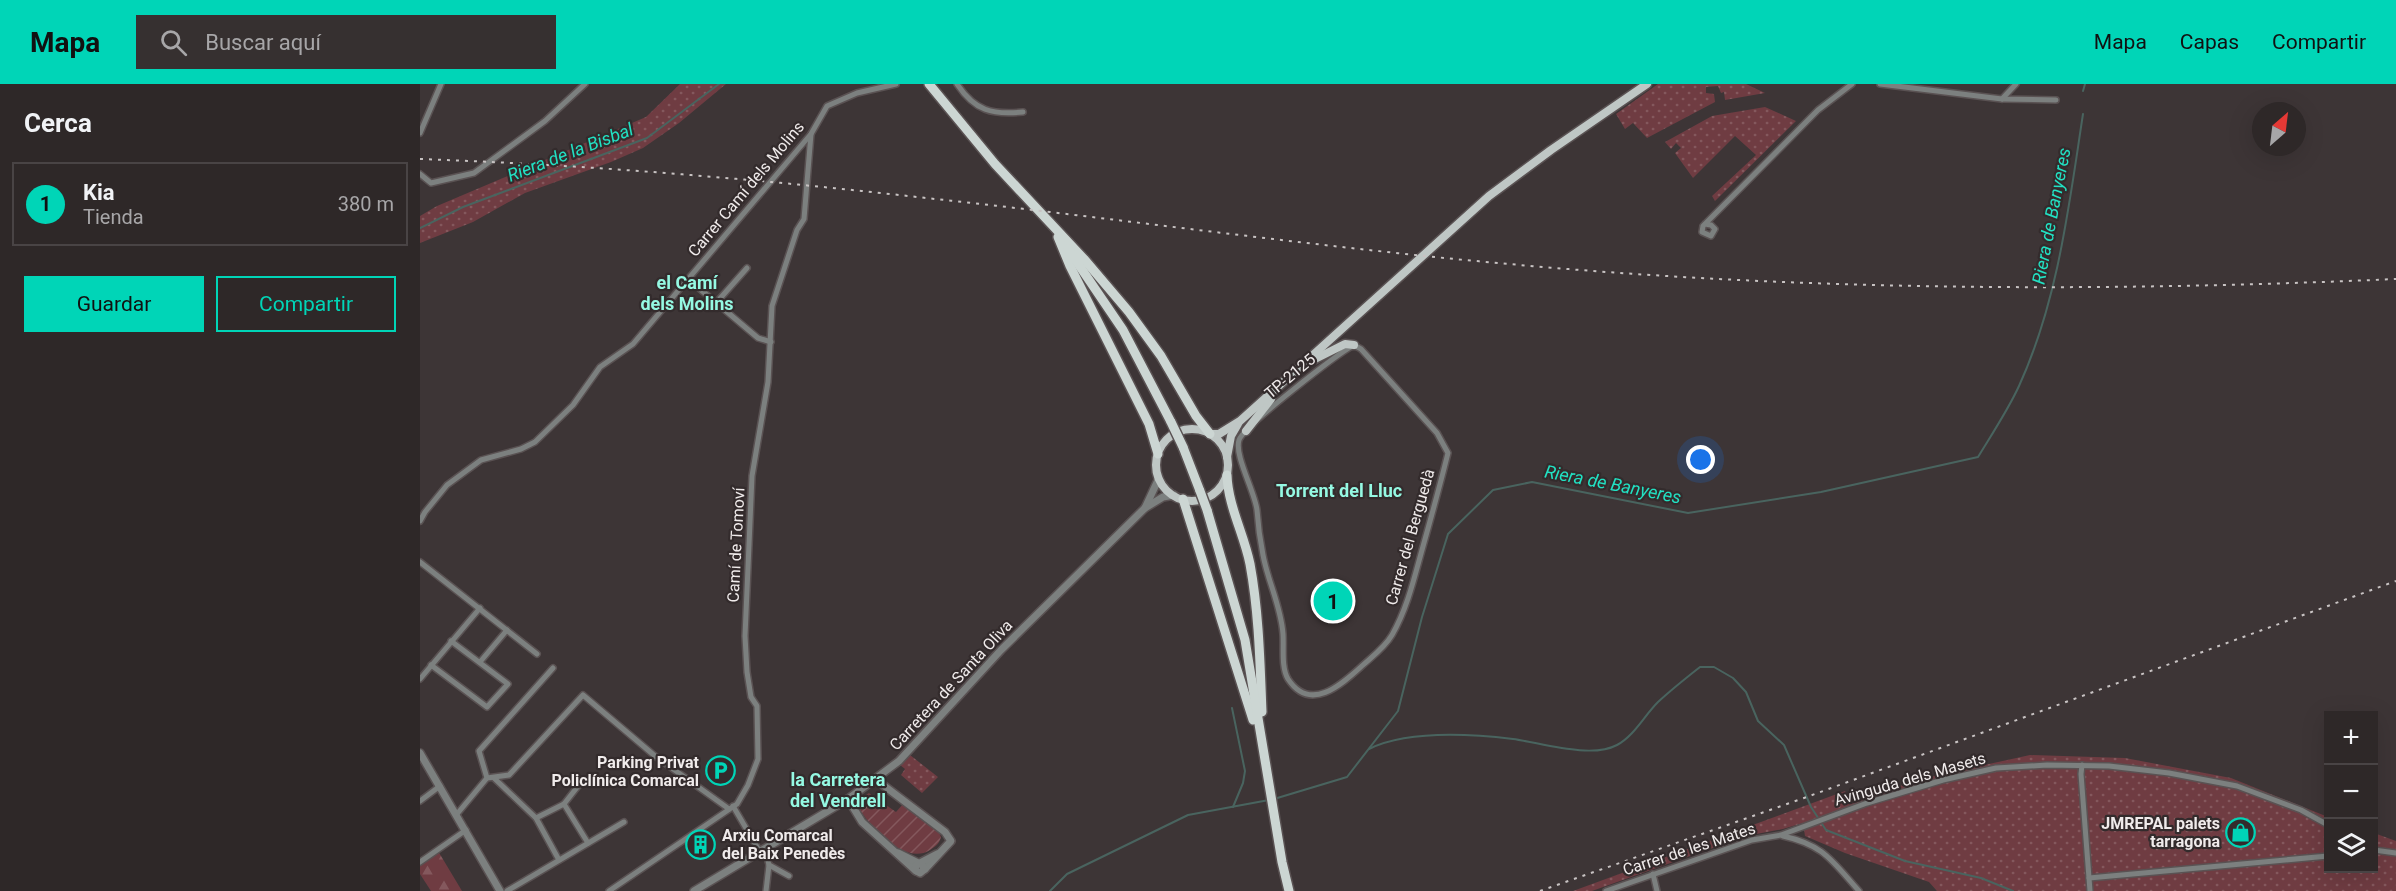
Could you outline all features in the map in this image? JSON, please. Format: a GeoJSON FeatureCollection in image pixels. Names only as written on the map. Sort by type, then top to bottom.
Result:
{"type":"FeatureCollection","features":[{"type":"Feature","properties":{"kind":"highway"},"geometry":{"type":"LineString","coordinates":[[929,84],[995,164],[1056,232],[1084,259],[1129,312],[1161,356],[1196,416],[1210,434]]}},
{"type":"Feature","properties":{"kind":"highway"},"geometry":{"type":"LineString","coordinates":[[1056,232],[1123,330],[1183,447],[1207,510],[1245,640],[1267,775],[1290,891]]}},
{"type":"Feature","properties":{"kind":"highway"},"geometry":{"type":"LineString","coordinates":[[1056,232],[1070,266],[1149,424],[1158,454]]}},
{"type":"Feature","properties":{"kind":"highway"},"geometry":{"type":"LineString","coordinates":[[1227,475],[1227,493],[1250,563],[1259,630],[1264,757]]}},
{"type":"Feature","properties":{"kind":"highway"},"geometry":{"type":"LineString","coordinates":[[1178,497],[1264,757]]}},
{"type":"Feature","properties":{"kind":"main road","name":"TP-2125"},"geometry":{"type":"LineString","coordinates":[[1158,454],[1165,442],[1183,431],[1196,430],[1219,434],[1240,421],[1489,196],[1647,84]]}},
{"type":"Feature","properties":{"kind":"main road"},"geometry":{"type":"LineString","coordinates":[[1246,431],[1292,374],[1334,348],[1345,344],[1354,345]]}},
{"type":"Feature","properties":{"kind":"main road","name":"TP-2125"},"geometry":{"type":"LineString","coordinates":[[1227,475],[1227,457],[1231,436],[1240,421]]}},
{"type":"Feature","properties":{"kind":"main road"},"geometry":{"type":"LineString","coordinates":[[1210,434],[1221,444],[1227,457]]}},
{"type":"Feature","properties":{"kind":"main road"},"geometry":{"type":"LineString","coordinates":[[1158,454],[1159,478],[1165,488],[1178,497],[1194,501],[1215,493],[1227,475]]}},
{"type":"Feature","properties":{"kind":"street"},"geometry":{"type":"LineString","coordinates":[[420,133],[441,84]]}},
{"type":"Feature","properties":{"kind":"street"},"geometry":{"type":"LineString","coordinates":[[420,181],[431,183],[474,173],[545,120],[585,84]]}},
{"type":"Feature","properties":{"kind":"street","name":"Carrer Camí dels Molins"},"geometry":{"type":"LineString","coordinates":[[420,521],[447,485],[481,460],[535,442],[573,405],[600,367],[633,344],[811,134],[827,106],[857,93],[896,84]]}},
{"type":"Feature","properties":{"kind":"street"},"geometry":{"type":"LineString","coordinates":[[957,84],[976,106],[999,114],[1023,112]]}},
{"type":"Feature","properties":{"kind":"street"},"geometry":{"type":"LineString","coordinates":[[1709,221],[1818,110],[1852,84]]}},
{"type":"Feature","properties":{"kind":"street"},"geometry":{"type":"LineString","coordinates":[[1880,84],[2002,99],[2056,100]]}},
{"type":"Feature","properties":{"kind":"street"},"geometry":{"type":"LineString","coordinates":[[2002,99],[2016,84]]}},
{"type":"Feature","properties":{"kind":"street","name":"Camí de Tomoví"},"geometry":{"type":"LineString","coordinates":[[609,891],[731,807],[748,785],[758,759],[756,706],[751,697],[747,672],[745,636],[752,476],[768,382],[772,306],[797,230],[804,219],[811,134]]}},
{"type":"Feature","properties":{"kind":"street"},"geometry":{"type":"LineString","coordinates":[[420,174],[431,183]]}},
{"type":"Feature","properties":{"kind":"street"},"geometry":{"type":"LineString","coordinates":[[716,303],[747,268]]}},
{"type":"Feature","properties":{"kind":"street"},"geometry":{"type":"LineString","coordinates":[[688,279],[758,338],[771,342]]}},
{"type":"Feature","properties":{"kind":"street","name":"TP-2125"},"geometry":{"type":"LineString","coordinates":[[1246,431],[1342,351],[1354,345]]}},
{"type":"Feature","properties":{"kind":"street","name":"Carrer del Berguedà"},"geometry":{"type":"LineString","coordinates":[[1246,431],[1239,441],[1240,455],[1256,498],[1263,556],[1283,627],[1284,671],[1290,681],[1300,690],[1315,695],[1329,692],[1363,665],[1391,636],[1408,601],[1448,453],[1437,433],[1361,349],[1354,345]]}},
{"type":"Feature","properties":{"kind":"street"},"geometry":{"type":"LineString","coordinates":[[1145,508],[1159,478]]}},
{"type":"Feature","properties":{"kind":"street"},"geometry":{"type":"LineString","coordinates":[[1145,508],[1164,497],[1178,497]]}},
{"type":"Feature","properties":{"kind":"street","name":"Carretera de Santa Oliva"},"geometry":{"type":"LineString","coordinates":[[694,891],[848,799],[899,761],[1001,650],[1145,508]]}},
{"type":"Feature","properties":{"kind":"street"},"geometry":{"type":"LineString","coordinates":[[420,562],[537,654]]}},
{"type":"Feature","properties":{"kind":"street"},"geometry":{"type":"LineString","coordinates":[[420,679],[480,608]]}},
{"type":"Feature","properties":{"kind":"street"},"geometry":{"type":"LineString","coordinates":[[480,662],[507,630]]}},
{"type":"Feature","properties":{"kind":"street"},"geometry":{"type":"LineString","coordinates":[[431,665],[487,707],[508,684],[451,641]]}},
{"type":"Feature","properties":{"kind":"street"},"geometry":{"type":"LineString","coordinates":[[487,777],[479,751],[553,668]]}},
{"type":"Feature","properties":{"kind":"street"},"geometry":{"type":"LineString","coordinates":[[487,777],[509,775],[583,695],[655,756],[731,807],[762,850],[769,865],[765,891]]}},
{"type":"Feature","properties":{"kind":"street"},"geometry":{"type":"LineString","coordinates":[[420,753],[500,891]]}},
{"type":"Feature","properties":{"kind":"street"},"geometry":{"type":"LineString","coordinates":[[2082,765],[2090,891]]}},
{"type":"Feature","properties":{"kind":"street","name":"Avinguda dels Masets"},"geometry":{"type":"LineString","coordinates":[[1781,835],[1868,802],[1943,780],[1996,768],[2082,765],[2169,773],[2238,786],[2301,810],[2324,823]]}},
{"type":"Feature","properties":{"kind":"street"},"geometry":{"type":"LineString","coordinates":[[457,814],[487,777]]}},
{"type":"Feature","properties":{"kind":"street"},"geometry":{"type":"LineString","coordinates":[[494,778],[536,818],[559,860]]}},
{"type":"Feature","properties":{"kind":"street"},"geometry":{"type":"LineString","coordinates":[[536,818],[564,804],[582,781]]}},
{"type":"Feature","properties":{"kind":"street"},"geometry":{"type":"LineString","coordinates":[[848,799],[858,817],[916,871],[915,866],[921,865],[939,853],[951,841],[945,832],[884,785]]}},
{"type":"Feature","properties":{"kind":"street"},"geometry":{"type":"LineString","coordinates":[[420,801],[441,786]]}},
{"type":"Feature","properties":{"kind":"street"},"geometry":{"type":"LineString","coordinates":[[564,804],[588,843]]}},
{"type":"Feature","properties":{"kind":"street"},"geometry":{"type":"LineString","coordinates":[[507,891],[624,822]]}},
{"type":"Feature","properties":{"kind":"street"},"geometry":{"type":"LineString","coordinates":[[420,862],[465,830]]}},
{"type":"Feature","properties":{"kind":"street"},"geometry":{"type":"LineString","coordinates":[[1781,835],[1801,840],[1818,848],[1859,891]]}},
{"type":"Feature","properties":{"kind":"street","name":"Carrer de les Mates"},"geometry":{"type":"LineString","coordinates":[[1606,891],[1752,840],[1781,835]]}},
{"type":"Feature","properties":{"kind":"street"},"geometry":{"type":"LineString","coordinates":[[890,849],[921,865]]}},
{"type":"Feature","properties":{"kind":"street"},"geometry":{"type":"LineString","coordinates":[[2378,851],[2396,853]]}},
{"type":"Feature","properties":{"kind":"street"},"geometry":{"type":"LineString","coordinates":[[2089,878],[2324,856]]}},
{"type":"Feature","properties":{"kind":"street"},"geometry":{"type":"LineString","coordinates":[[769,865],[789,876]]}},
{"type":"Feature","properties":{"kind":"street"},"geometry":{"type":"LineString","coordinates":[[1653,874],[1657,891]]}},
{"type":"Feature","properties":{"kind":"green space"},"geometry":{"type":"Polygon","coordinates":[[[680,84],[726,84],[679,123],[643,148],[525,193],[473,222],[420,243],[420,216],[437,206],[646,117],[680,84]]]}},
{"type":"Feature","properties":{"kind":"green space"},"geometry":{"type":"Polygon","coordinates":[[[1658,84],[1746,84],[1765,93],[1725,100],[1724,92],[1721,93],[1718,86],[1706,87],[1706,93],[1714,94],[1715,102],[1647,138],[1633,123],[1625,129],[1616,114],[1658,84]]]}},
{"type":"Feature","properties":{"kind":"green space"},"geometry":{"type":"Polygon","coordinates":[[[1765,107],[1796,121],[1715,201],[1712,196],[1756,155],[1735,136],[1693,178],[1675,153],[1681,148],[1676,143],[1671,149],[1665,142],[1712,116],[1765,107]]]}},
{"type":"Feature","properties":{"kind":"green space"},"geometry":{"type":"Polygon","coordinates":[[[910,755],[938,777],[922,793],[901,775],[905,769],[900,765],[910,755]]]}},
{"type":"Feature","properties":{"kind":"green space"},"geometry":{"type":"Polygon","coordinates":[[[2030,755],[2125,758],[2231,778],[2324,815],[2324,873],[2378,873],[2378,834],[2396,841],[2396,891],[1937,891],[1929,882],[1845,853],[1805,836],[1803,823],[1746,836],[1592,891],[1573,891],[1845,791],[1851,804],[1916,780],[2030,755]]]}},
{"type":"Feature","properties":{"kind":"green space"},"geometry":{"type":"Polygon","coordinates":[[[869,793],[884,806],[896,812],[903,804],[938,830],[941,837],[936,846],[920,854],[909,853],[887,840],[868,821],[855,802],[869,793]]]}},
{"type":"Feature","properties":{"kind":"green space"},"geometry":{"type":"Polygon","coordinates":[[[438,851],[462,891],[431,891],[420,874],[420,865],[438,851]]]}},
{"type":"Feature","properties":{"kind":"waterway","name":"Riera de la Bisbal"},"geometry":{"type":"LineString","coordinates":[[420,228],[463,207],[647,138],[719,84]]}},
{"type":"Feature","properties":{"kind":"waterway","name":"Riera de Banyeres"},"geometry":{"type":"LineString","coordinates":[[2083,91],[2085,84]]}},
{"type":"Feature","properties":{"kind":"waterway","name":"Riera de Banyeres"},"geometry":{"type":"LineString","coordinates":[[1274,799],[1347,777],[1398,711],[1422,617],[1448,534],[1493,490],[1532,482],[1688,513],[1821,492],[1978,457],[2019,386],[2043,320],[2060,252],[2083,114]]}},
{"type":"Feature","properties":{"kind":"waterway"},"geometry":{"type":"LineString","coordinates":[[1369,749],[1402,739],[1440,735],[1513,739],[1580,750],[1606,749],[1617,745],[1629,736],[1658,702],[1700,667],[1714,667],[1733,678],[1746,692],[1758,721],[1784,745],[1811,807],[1826,830],[1905,861],[1981,878],[2013,891]]}},
{"type":"Feature","properties":{"kind":"waterway"},"geometry":{"type":"LineString","coordinates":[[1232,708],[1245,771],[1243,783],[1233,807]]}},
{"type":"Feature","properties":{"kind":"waterway","name":"Riera de Banyeres"},"geometry":{"type":"LineString","coordinates":[[1050,891],[1067,874],[1188,815],[1269,800]]}},
{"type":"Feature","properties":{"kind":"railway"},"geometry":{"type":"LineString","coordinates":[[420,159],[610,169],[800,185],[1372,250],[1630,274],[1958,287],[2177,286],[2396,279]]}},
{"type":"Feature","properties":{"kind":"railway"},"geometry":{"type":"LineString","coordinates":[[1540,891],[1804,798],[2396,581]]}},
{"type":"Feature","properties":{"kind":"place","name":"Kia"},"geometry":{"type":"Point","coordinates":[1333,601]}},
{"type":"Feature","properties":{"kind":"place","name":"Parking Privat Policlínica Comarcal"},"geometry":{"type":"Point","coordinates":[720,771]}},
{"type":"Feature","properties":{"kind":"place","name":"JMREPAL palets tarragona"},"geometry":{"type":"Point","coordinates":[2241,832]}},
{"type":"Feature","properties":{"kind":"place","name":"Arxiu Comarcal del Baix Penedès"},"geometry":{"type":"Point","coordinates":[701,844]}},
{"type":"Feature","properties":{"kind":"district","name":"el Camí dels Molins"},"geometry":{"type":"Point","coordinates":[687,292]}},
{"type":"Feature","properties":{"kind":"district","name":"Torrent del Lluc"},"geometry":{"type":"Point","coordinates":[1339,490]}},
{"type":"Feature","properties":{"kind":"district","name":"la Carretera del Vendrell"},"geometry":{"type":"Point","coordinates":[838,789]}}]}
